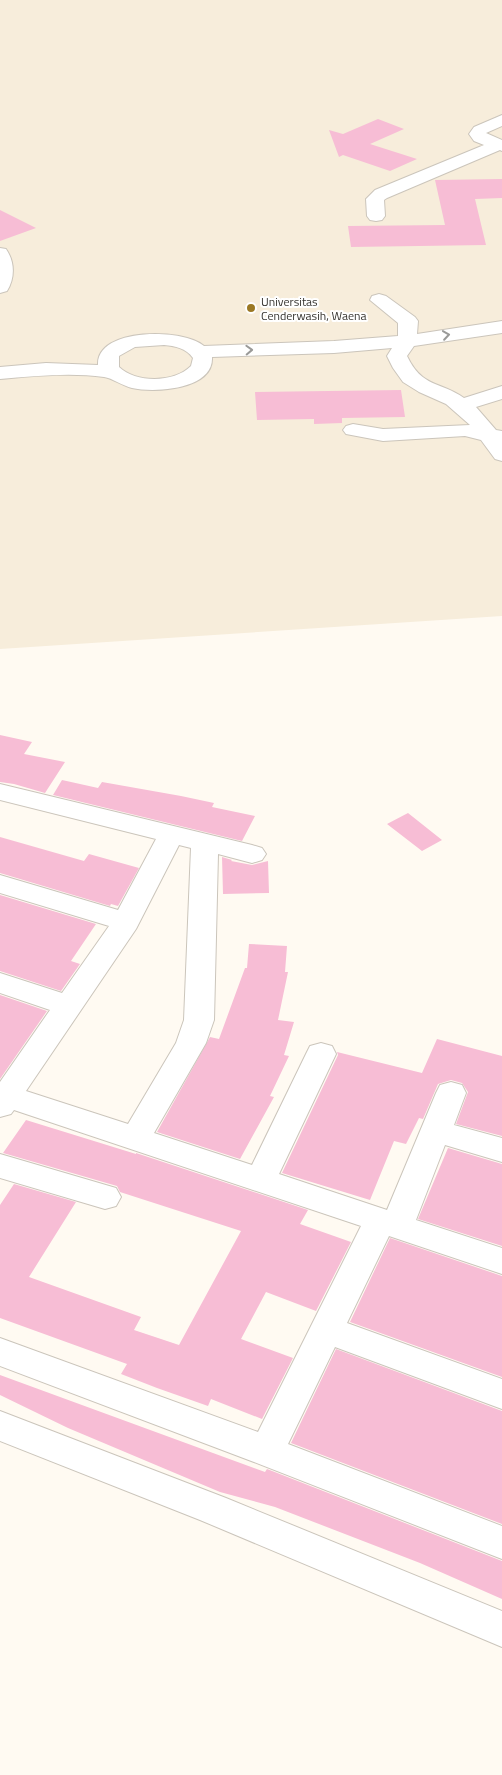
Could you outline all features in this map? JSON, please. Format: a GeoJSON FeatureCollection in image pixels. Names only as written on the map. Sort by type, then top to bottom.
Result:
{"type":"FeatureCollection","features":[{"type":"Feature","properties":{"kind":"street"},"geometry":{"type":"LineString","coordinates":[[500,146],[477,134],[480,130],[502,120]]}},
{"type":"Feature","properties":{"kind":"street"},"geometry":{"type":"LineString","coordinates":[[376,216],[375,199],[381,194],[500,146]]}},
{"type":"Feature","properties":{"kind":"street"},"geometry":{"type":"LineString","coordinates":[[0,253],[5,275],[0,287]]}},
{"type":"Feature","properties":{"kind":"street"},"geometry":{"type":"LineString","coordinates":[[378,300],[408,321],[402,348],[404,372],[412,381],[462,405],[496,436],[502,454]]}},
{"type":"Feature","properties":{"kind":"street"},"geometry":{"type":"LineString","coordinates":[[402,348],[502,327]]}},
{"type":"Feature","properties":{"kind":"street"},"geometry":{"type":"LineString","coordinates":[[110,364],[119,347],[139,340],[164,339],[186,343],[202,359],[502,342]]}},
{"type":"Feature","properties":{"kind":"street"},"geometry":{"type":"LineString","coordinates":[[0,362],[47,357],[110,364],[120,377],[133,382],[167,383],[183,380],[195,374],[202,359]]}},
{"type":"Feature","properties":{"kind":"street"},"geometry":{"type":"LineString","coordinates":[[0,373],[110,364]]}},
{"type":"Feature","properties":{"kind":"street"},"geometry":{"type":"LineString","coordinates":[[462,405],[502,392]]}},
{"type":"Feature","properties":{"kind":"street"},"geometry":{"type":"LineString","coordinates":[[353,430],[383,435],[465,430],[496,436]]}},
{"type":"Feature","properties":{"kind":"street"},"geometry":{"type":"LineString","coordinates":[[1,794],[252,854]]}},
{"type":"Feature","properties":{"kind":"street"},"geometry":{"type":"LineString","coordinates":[[171,835],[126,922],[3,1101],[135,1139],[502,1261]]}},
{"type":"Feature","properties":{"kind":"street"},"geometry":{"type":"LineString","coordinates":[[135,1139],[190,1043],[199,1020],[205,842]]}},
{"type":"Feature","properties":{"kind":"street"},"geometry":{"type":"LineString","coordinates":[[0,884],[126,922]]}},
{"type":"Feature","properties":{"kind":"street"},"geometry":{"type":"LineString","coordinates":[[0,984],[68,1006]]}},
{"type":"Feature","properties":{"kind":"street"},"geometry":{"type":"LineString","coordinates":[[260,1180],[320,1054]]}},
{"type":"Feature","properties":{"kind":"street"},"geometry":{"type":"LineString","coordinates":[[267,1451],[327,1330],[388,1223],[436,1131],[451,1093]]}},
{"type":"Feature","properties":{"kind":"street"},"geometry":{"type":"LineString","coordinates":[[436,1131],[502,1150]]}},
{"type":"Feature","properties":{"kind":"street"},"geometry":{"type":"LineString","coordinates":[[0,1166],[105,1197]]}},
{"type":"Feature","properties":{"kind":"street"},"geometry":{"type":"LineString","coordinates":[[327,1330],[502,1394]]}},
{"type":"Feature","properties":{"kind":"street"},"geometry":{"type":"LineString","coordinates":[[0,1352],[267,1451],[502,1543]]}},
{"type":"Feature","properties":{"kind":"street"},"geometry":{"type":"LineString","coordinates":[[0,1426],[213,1509],[502,1629]]}},
{"type":"Feature","properties":{"kind":"shaded area","name":"Universitas Cenderwasih, Waena"},"geometry":{"type":"Polygon","coordinates":[[[0,0],[502,0],[502,616],[0,649],[0,0]]]}},
{"type":"Feature","properties":{"kind":"building"},"geometry":{"type":"Polygon","coordinates":[[[378,119],[404,129],[370,144],[417,159],[390,171],[343,155],[339,157],[329,130],[343,134],[378,119]]]}},
{"type":"Feature","properties":{"kind":"building"},"geometry":{"type":"Polygon","coordinates":[[[502,179],[502,198],[475,199],[486,245],[351,247],[348,226],[445,225],[435,180],[502,179]]]}},
{"type":"Feature","properties":{"kind":"building"},"geometry":{"type":"Polygon","coordinates":[[[0,210],[36,228],[0,241],[0,210]]]}},
{"type":"Feature","properties":{"kind":"building"},"geometry":{"type":"Polygon","coordinates":[[[401,390],[405,417],[342,418],[342,423],[314,424],[314,419],[257,420],[255,392],[401,390]]]}},
{"type":"Feature","properties":{"kind":"building"},"geometry":{"type":"Polygon","coordinates":[[[0,735],[32,742],[24,754],[65,762],[45,793],[0,782],[0,735]]]}},
{"type":"Feature","properties":{"kind":"building"},"geometry":{"type":"Polygon","coordinates":[[[62,780],[98,788],[102,782],[181,796],[214,803],[212,807],[255,816],[242,841],[53,795],[62,780]]]}},
{"type":"Feature","properties":{"kind":"building"},"geometry":{"type":"Polygon","coordinates":[[[408,813],[442,840],[422,851],[387,824],[408,813]]]}},
{"type":"Feature","properties":{"kind":"building"},"geometry":{"type":"Polygon","coordinates":[[[0,837],[84,861],[89,854],[139,868],[118,906],[111,904],[110,906],[0,873],[0,837]]]}},
{"type":"Feature","properties":{"kind":"building"},"geometry":{"type":"Polygon","coordinates":[[[222,857],[231,861],[252,865],[268,861],[269,893],[223,894],[222,857]]]}},
{"type":"Feature","properties":{"kind":"building"},"geometry":{"type":"Polygon","coordinates":[[[0,895],[96,924],[71,961],[80,964],[61,991],[0,971],[0,895]]]}},
{"type":"Feature","properties":{"kind":"building"},"geometry":{"type":"Polygon","coordinates":[[[249,944],[287,946],[285,972],[288,972],[278,1020],[294,1022],[284,1055],[289,1056],[270,1096],[274,1097],[240,1159],[157,1132],[210,1037],[219,1039],[245,968],[247,968],[249,944]]]}},
{"type":"Feature","properties":{"kind":"building"},"geometry":{"type":"Polygon","coordinates":[[[0,995],[47,1011],[0,1079],[0,995]]]}},
{"type":"Feature","properties":{"kind":"building"},"geometry":{"type":"Polygon","coordinates":[[[437,1039],[502,1056],[502,1136],[456,1124],[468,1092],[462,1083],[451,1080],[438,1084],[423,1119],[419,1118],[406,1144],[394,1141],[370,1200],[282,1173],[338,1055],[337,1052],[422,1073],[437,1039]]]}},
{"type":"Feature","properties":{"kind":"building"},"geometry":{"type":"Polygon","coordinates":[[[26,1120],[136,1153],[308,1210],[300,1224],[351,1242],[316,1311],[266,1292],[241,1339],[293,1358],[262,1419],[211,1399],[208,1406],[157,1388],[121,1374],[127,1364],[0,1318],[0,1205],[14,1184],[76,1202],[29,1277],[141,1317],[134,1330],[179,1345],[241,1231],[120,1192],[117,1186],[3,1153],[26,1120]]]}},
{"type":"Feature","properties":{"kind":"building"},"geometry":{"type":"Polygon","coordinates":[[[448,1148],[502,1164],[502,1246],[418,1219],[448,1148]]]}},
{"type":"Feature","properties":{"kind":"building"},"geometry":{"type":"Polygon","coordinates":[[[390,1238],[502,1276],[502,1377],[350,1322],[390,1238]]]}},
{"type":"Feature","properties":{"kind":"building"},"geometry":{"type":"Polygon","coordinates":[[[336,1349],[502,1411],[502,1524],[291,1443],[336,1349]]]}},
{"type":"Feature","properties":{"kind":"building"},"geometry":{"type":"Polygon","coordinates":[[[0,1375],[265,1472],[267,1469],[502,1561],[502,1599],[420,1563],[275,1507],[220,1492],[68,1428],[0,1395],[0,1375]]]}},
{"type":"Feature","properties":{"kind":"place","name":"Universitas Cenderwasih, Waena"},"geometry":{"type":"Point","coordinates":[251,308]}}]}
